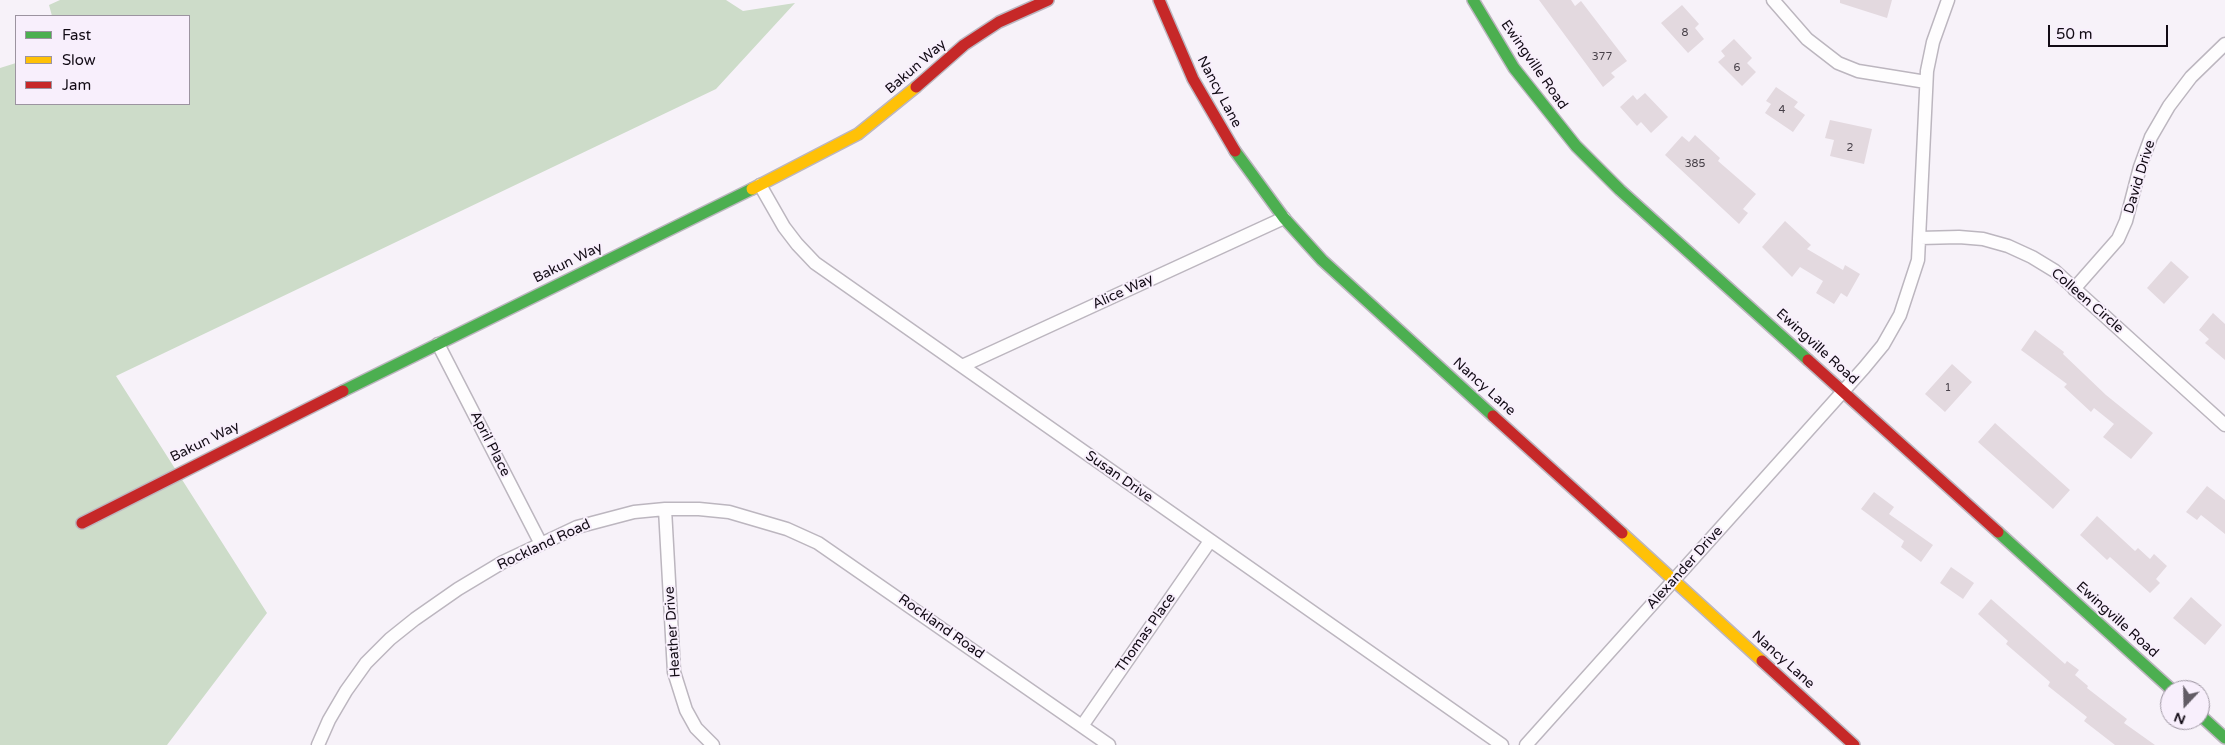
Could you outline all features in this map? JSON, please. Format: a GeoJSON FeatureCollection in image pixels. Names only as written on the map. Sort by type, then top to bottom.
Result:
{"type":"FeatureCollection","features":[{"type":"Feature","properties":{"kind":"street","name":"Bakun Way"},"geometry":{"type":"LineString","coordinates":[[82,523],[188,467],[827,152],[858,134],[887,112],[964,45],[999,22],[1048,0]]}},
{"type":"Feature","properties":{"kind":"street","name":"Nancy Lane"},"geometry":{"type":"LineString","coordinates":[[1159,0],[1193,79],[1223,133],[1284,218],[1322,260],[1854,745]]}},
{"type":"Feature","properties":{"kind":"street","name":"Ewingville Road"},"geometry":{"type":"LineString","coordinates":[[1473,0],[1514,68],[1576,146],[1620,190],[2161,680]]}},
{"type":"Feature","properties":{"kind":"street"},"geometry":{"type":"LineString","coordinates":[[1773,0],[1807,39],[1838,63],[1858,71],[1926,82]]}},
{"type":"Feature","properties":{"kind":"street"},"geometry":{"type":"LineString","coordinates":[[1844,392],[1883,345],[1900,315],[1916,268],[1920,238],[1926,82],[1933,42],[1948,0]]}},
{"type":"Feature","properties":{"kind":"street","name":"David Drive"},"geometry":{"type":"LineString","coordinates":[[2074,289],[2118,239],[2126,221],[2140,167],[2151,137],[2169,106],[2190,76],[2225,44]]}},
{"type":"Feature","properties":{"kind":"street","name":"Susan Drive"},"geometry":{"type":"LineString","coordinates":[[760,185],[784,227],[815,263],[1502,745]]}},
{"type":"Feature","properties":{"kind":"street","name":"Alice Way"},"geometry":{"type":"LineString","coordinates":[[962,366],[1284,218]]}},
{"type":"Feature","properties":{"kind":"street","name":"Colleen Circle"},"geometry":{"type":"LineString","coordinates":[[1920,238],[1960,237],[1983,239],[2008,246],[2032,257],[2055,271],[2225,424]]}},
{"type":"Feature","properties":{"kind":"street","name":"April Place"},"geometry":{"type":"LineString","coordinates":[[438,344],[541,544]]}},
{"type":"Feature","properties":{"kind":"street","name":"Alexander Drive"},"geometry":{"type":"LineString","coordinates":[[1526,745],[1844,392]]}},
{"type":"Feature","properties":{"kind":"street","name":"Rockland Road"},"geometry":{"type":"LineString","coordinates":[[318,745],[328,720],[366,663],[390,639],[458,589],[503,562],[576,527],[605,518],[664,508],[729,512],[787,529],[818,543],[1110,745]]}},
{"type":"Feature","properties":{"kind":"street","name":"Heather Drive"},"geometry":{"type":"LineString","coordinates":[[664,508],[676,681],[686,710],[696,728],[712,745]]}},
{"type":"Feature","properties":{"kind":"street","name":"Thomas Place"},"geometry":{"type":"LineString","coordinates":[[1082,726],[1210,541]]}},
{"type":"Feature","properties":{"kind":"street"},"geometry":{"type":"LineString","coordinates":[[2210,724],[2225,738]]}},
{"type":"Feature","properties":{"kind":"green space"},"geometry":{"type":"Polygon","coordinates":[[[60,0],[726,0],[743,11],[795,3],[716,89],[116,376],[267,613],[167,745],[0,745],[0,68],[15,63],[15,105],[190,105],[190,15],[52,15],[49,5],[60,0]]]}},
{"type":"Feature","properties":{"kind":"building"},"geometry":{"type":"Polygon","coordinates":[[[1539,0],[1571,0],[1575,6],[1581,1],[1627,61],[1611,73],[1615,77],[1603,87],[1539,0]]]}},
{"type":"Feature","properties":{"kind":"building"},"geometry":{"type":"Polygon","coordinates":[[[1840,0],[1892,0],[1887,18],[1840,3],[1840,0]]]}},
{"type":"Feature","properties":{"kind":"building"},"geometry":{"type":"Polygon","coordinates":[[[1682,5],[1699,24],[1695,28],[1704,39],[1688,53],[1661,23],[1682,5]]]}},
{"type":"Feature","properties":{"kind":"building"},"geometry":{"type":"Polygon","coordinates":[[[1734,39],[1752,58],[1747,63],[1756,72],[1742,86],[1718,62],[1725,56],[1721,51],[1734,39]]]}},
{"type":"Feature","properties":{"kind":"building"},"geometry":{"type":"Polygon","coordinates":[[[1776,87],[1798,102],[1794,107],[1805,115],[1793,132],[1765,113],[1771,104],[1766,101],[1776,87]]]}},
{"type":"Feature","properties":{"kind":"building"},"geometry":{"type":"Polygon","coordinates":[[[1645,93],[1668,117],[1651,133],[1641,122],[1637,126],[1620,107],[1633,95],[1637,100],[1645,93]]]}},
{"type":"Feature","properties":{"kind":"building"},"geometry":{"type":"Polygon","coordinates":[[[1830,120],[1872,129],[1864,164],[1830,156],[1834,140],[1825,138],[1830,120]]]}},
{"type":"Feature","properties":{"kind":"building"},"geometry":{"type":"Polygon","coordinates":[[[1695,135],[1720,158],[1718,161],[1756,194],[1743,209],[1748,213],[1739,224],[1665,155],[1682,136],[1689,142],[1695,135]]]}},
{"type":"Feature","properties":{"kind":"building"},"geometry":{"type":"Polygon","coordinates":[[[1785,221],[1811,245],[1807,249],[1843,270],[1845,265],[1860,274],[1847,297],[1841,293],[1834,304],[1816,293],[1823,281],[1800,267],[1792,277],[1762,247],[1785,221]]]}},
{"type":"Feature","properties":{"kind":"building"},"geometry":{"type":"Polygon","coordinates":[[[2171,261],[2189,277],[2164,304],[2147,288],[2171,261]]]}},
{"type":"Feature","properties":{"kind":"building"},"geometry":{"type":"Polygon","coordinates":[[[2213,313],[2225,324],[2225,360],[2205,343],[2209,339],[2199,330],[2213,313]]]}},
{"type":"Feature","properties":{"kind":"building"},"geometry":{"type":"Polygon","coordinates":[[[2035,330],[2064,352],[2063,354],[2106,395],[2153,433],[2131,459],[2103,437],[2114,424],[2094,408],[2091,412],[2064,387],[2067,384],[2021,350],[2035,330]]]}},
{"type":"Feature","properties":{"kind":"building"},"geometry":{"type":"Polygon","coordinates":[[[1952,364],[1972,382],[1945,412],[1925,394],[1952,364]]]}},
{"type":"Feature","properties":{"kind":"building"},"geometry":{"type":"Polygon","coordinates":[[[1995,423],[2070,490],[2053,509],[1978,442],[1995,423]]]}},
{"type":"Feature","properties":{"kind":"building"},"geometry":{"type":"Polygon","coordinates":[[[2207,486],[2225,500],[2225,534],[2201,515],[2197,520],[2186,512],[2207,486]]]}},
{"type":"Feature","properties":{"kind":"building"},"geometry":{"type":"Polygon","coordinates":[[[1874,492],[1894,507],[1889,514],[1933,545],[1921,562],[1901,547],[1904,541],[1861,509],[1874,492]]]}},
{"type":"Feature","properties":{"kind":"building"},"geometry":{"type":"Polygon","coordinates":[[[2097,516],[2135,551],[2138,548],[2150,559],[2154,554],[2167,566],[2156,579],[2160,583],[2150,593],[2110,557],[2107,560],[2080,535],[2097,516]]]}},
{"type":"Feature","properties":{"kind":"building"},"geometry":{"type":"Polygon","coordinates":[[[1951,567],[1974,583],[1963,599],[1940,583],[1951,567]]]}},
{"type":"Feature","properties":{"kind":"building"},"geometry":{"type":"Polygon","coordinates":[[[2191,597],[2222,625],[2205,645],[2173,618],[2191,597]]]}},
{"type":"Feature","properties":{"kind":"building"},"geometry":{"type":"Polygon","coordinates":[[[1991,599],[2065,664],[2067,661],[2079,670],[2075,675],[2088,686],[2087,688],[2127,719],[2124,723],[2155,745],[2115,745],[2084,721],[2087,717],[2048,686],[2050,682],[2006,644],[2008,641],[1978,614],[1991,599]]]}},
{"type":"Feature","properties":{"kind":"traffic: fast"},"geometry":{"type":"LineString","coordinates":[[1473,0],[1514,68],[1576,146],[1620,190],[1808,360]]}},
{"type":"Feature","properties":{"kind":"traffic: fast"},"geometry":{"type":"LineString","coordinates":[[1235,151],[1284,218],[1322,260],[1493,416]]}},
{"type":"Feature","properties":{"kind":"traffic: fast"},"geometry":{"type":"LineString","coordinates":[[343,391],[752,189]]}},
{"type":"Feature","properties":{"kind":"traffic: fast"},"geometry":{"type":"LineString","coordinates":[[1998,532],[2161,680]]}},
{"type":"Feature","properties":{"kind":"traffic: fast"},"geometry":{"type":"LineString","coordinates":[[2210,724],[2225,738]]}},
{"type":"Feature","properties":{"kind":"traffic: slow"},"geometry":{"type":"LineString","coordinates":[[752,189],[858,134],[916,87]]}},
{"type":"Feature","properties":{"kind":"traffic: slow"},"geometry":{"type":"LineString","coordinates":[[1622,533],[1762,661]]}},
{"type":"Feature","properties":{"kind":"traffic: jam"},"geometry":{"type":"LineString","coordinates":[[916,87],[964,45],[999,22],[1048,0]]}},
{"type":"Feature","properties":{"kind":"traffic: jam"},"geometry":{"type":"LineString","coordinates":[[1159,0],[1193,79],[1235,151]]}},
{"type":"Feature","properties":{"kind":"traffic: jam"},"geometry":{"type":"LineString","coordinates":[[1808,360],[1998,532]]}},
{"type":"Feature","properties":{"kind":"traffic: jam"},"geometry":{"type":"LineString","coordinates":[[82,523],[343,391]]}},
{"type":"Feature","properties":{"kind":"traffic: jam"},"geometry":{"type":"LineString","coordinates":[[1493,416],[1622,533]]}},
{"type":"Feature","properties":{"kind":"traffic: jam"},"geometry":{"type":"LineString","coordinates":[[1762,661],[1854,745]]}}]}
